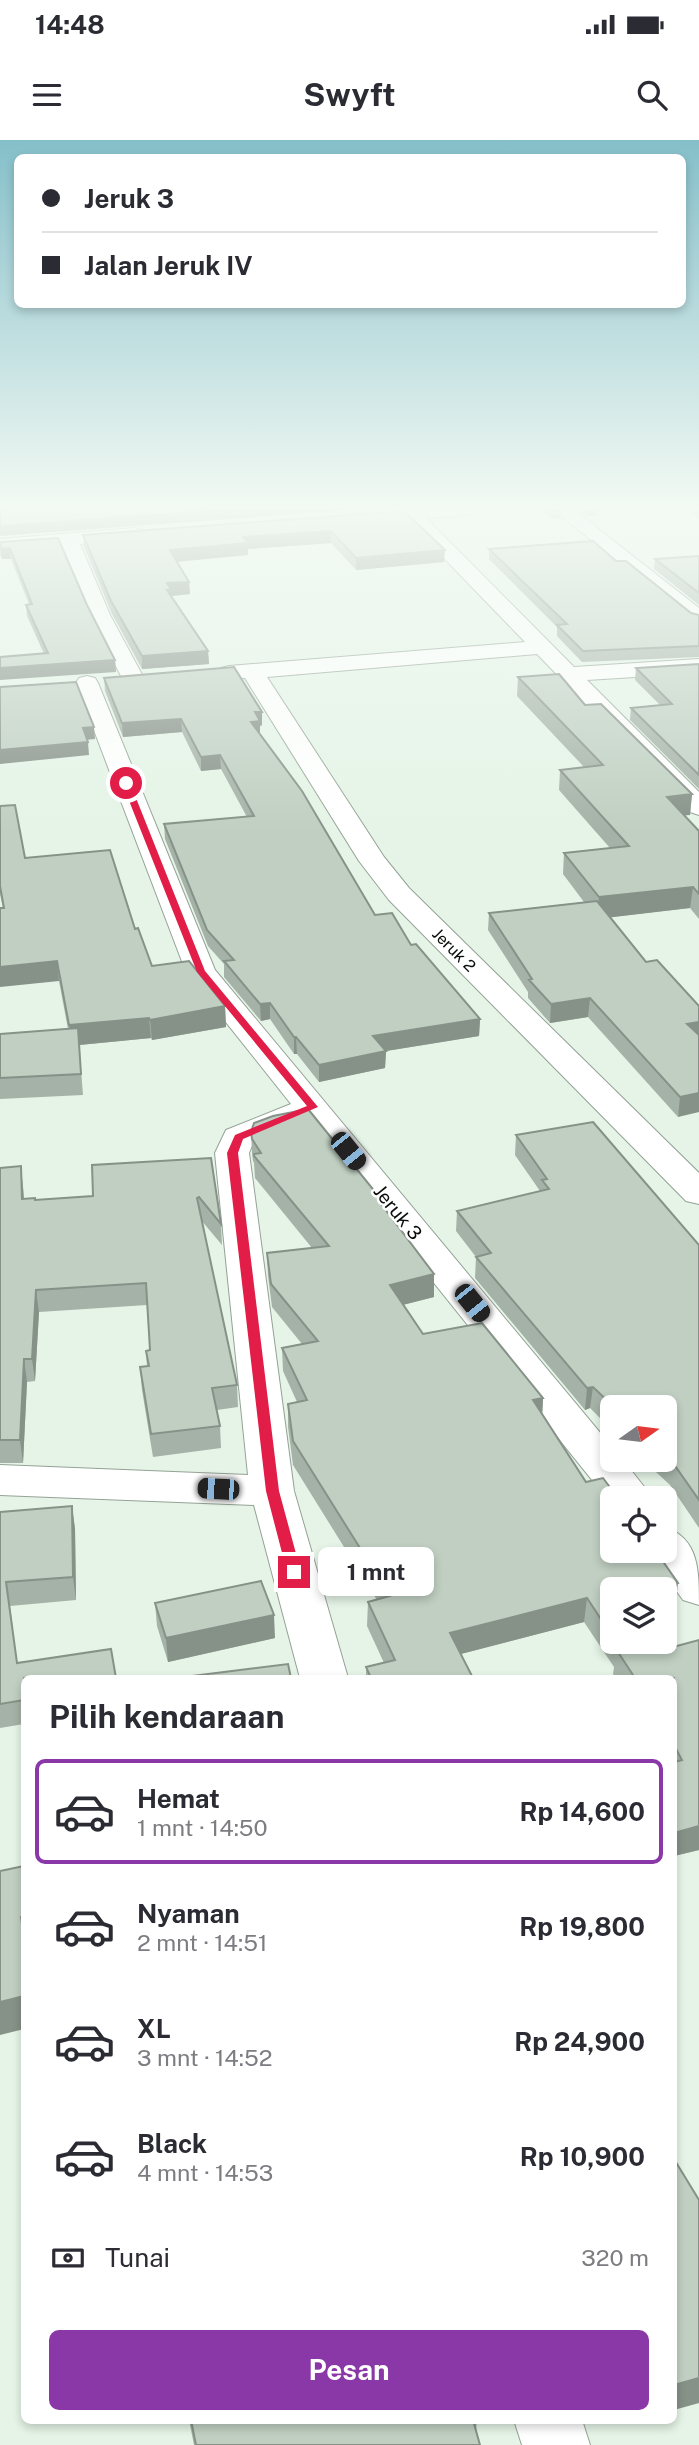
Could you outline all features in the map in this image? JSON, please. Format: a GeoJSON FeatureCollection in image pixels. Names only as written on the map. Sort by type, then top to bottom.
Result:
{"type":"FeatureCollection","features":[{"type":"Feature","properties":{"kind":"street"},"geometry":{"type":"LineString","coordinates":[[101,617],[134,680],[160,678]]}},
{"type":"Feature","properties":{"kind":"street"},"geometry":{"type":"LineString","coordinates":[[515,617],[699,807]]}},
{"type":"Feature","properties":{"kind":"street"},"geometry":{"type":"LineString","coordinates":[[213,674],[545,647]]}},
{"type":"Feature","properties":{"kind":"street"},"geometry":{"type":"LineString","coordinates":[[569,674],[699,666]]}},
{"type":"Feature","properties":{"kind":"street","name":"Jeruk 2"},"geometry":{"type":"LineString","coordinates":[[252,671],[373,861],[399,894],[699,1193]]}},
{"type":"Feature","properties":{"kind":"street","name":"Jeruk 3"},"geometry":{"type":"LineString","coordinates":[[134,680],[75,684],[201,972],[621,1486]]}},
{"type":"Feature","properties":{"kind":"street"},"geometry":{"type":"LineString","coordinates":[[313,1107],[239,1137],[232,1153],[272,1491],[323,1675]]}},
{"type":"Feature","properties":{"kind":"street"},"geometry":{"type":"LineString","coordinates":[[0,1480],[272,1491]]}},
{"type":"Feature","properties":{"kind":"street"},"geometry":{"type":"LineString","coordinates":[[677,1559],[699,1588]]}},
{"type":"Feature","properties":{"kind":"street"},"geometry":{"type":"LineString","coordinates":[[549,2424],[556,2445]]}},
{"type":"Feature","properties":{"kind":"building"},"geometry":{"type":"Polygon","coordinates":[[[31,617],[93,617],[115,660],[0,668],[0,657],[48,653],[31,617]]]}},
{"type":"Feature","properties":{"kind":"building"},"geometry":{"type":"Polygon","coordinates":[[[120,617],[185,617],[208,651],[142,656],[120,617]]]}},
{"type":"Feature","properties":{"kind":"building"},"geometry":{"type":"Polygon","coordinates":[[[559,617],[699,617],[699,646],[583,651],[557,625],[567,624],[559,617]]]}},
{"type":"Feature","properties":{"kind":"building"},"geometry":{"type":"Polygon","coordinates":[[[699,664],[699,775],[631,708],[672,704],[636,668],[699,664]]]}},
{"type":"Feature","properties":{"kind":"building"},"geometry":{"type":"Polygon","coordinates":[[[234,667],[262,712],[255,712],[260,721],[251,722],[302,791],[375,915],[392,913],[411,945],[416,944],[480,1019],[373,1036],[386,1051],[319,1065],[294,1037],[270,1003],[260,1004],[224,961],[234,960],[207,930],[164,824],[254,816],[220,755],[201,757],[181,719],[122,723],[104,678],[234,667]]]}},
{"type":"Feature","properties":{"kind":"building"},"geometry":{"type":"Polygon","coordinates":[[[559,674],[585,705],[601,704],[692,794],[667,797],[699,831],[699,894],[693,887],[599,897],[564,853],[629,846],[560,770],[603,765],[518,677],[559,674]]]}},
{"type":"Feature","properties":{"kind":"building"},"geometry":{"type":"Polygon","coordinates":[[[76,682],[94,727],[83,728],[88,742],[0,750],[0,687],[76,682]]]}},
{"type":"Feature","properties":{"kind":"building"},"geometry":{"type":"Polygon","coordinates":[[[15,805],[25,858],[110,850],[135,929],[138,928],[152,966],[189,961],[225,1006],[150,1020],[69,1025],[57,961],[0,967],[0,908],[4,908],[0,886],[0,806],[15,805]]]}},
{"type":"Feature","properties":{"kind":"building"},"geometry":{"type":"Polygon","coordinates":[[[597,901],[646,962],[657,960],[699,1006],[699,1022],[687,1024],[699,1035],[699,1093],[680,1097],[590,998],[551,1004],[529,980],[532,979],[489,913],[597,901]]]}},
{"type":"Feature","properties":{"kind":"building"},"geometry":{"type":"Polygon","coordinates":[[[78,1028],[81,1074],[0,1078],[0,1034],[78,1028]]]}},
{"type":"Feature","properties":{"kind":"building"},"geometry":{"type":"Polygon","coordinates":[[[308,1109],[385,1204],[382,1205],[434,1274],[390,1285],[423,1334],[482,1323],[543,1398],[533,1400],[586,1482],[603,1478],[609,1486],[600,1486],[600,1563],[664,1563],[674,1577],[600,1577],[600,1618],[587,1598],[450,1633],[471,1675],[370,1675],[366,1667],[395,1660],[368,1602],[390,1596],[293,1441],[288,1404],[307,1400],[282,1348],[318,1341],[271,1284],[267,1253],[329,1246],[254,1156],[261,1153],[252,1139],[254,1123],[308,1109]]]}},
{"type":"Feature","properties":{"kind":"building"},"geometry":{"type":"Polygon","coordinates":[[[593,1122],[699,1245],[699,1500],[677,1469],[677,1395],[601,1395],[593,1387],[587,1388],[476,1257],[491,1253],[457,1211],[549,1189],[542,1180],[547,1179],[516,1135],[593,1122]]]}},
{"type":"Feature","properties":{"kind":"building"},"geometry":{"type":"Polygon","coordinates":[[[211,1158],[221,1224],[199,1197],[197,1198],[237,1385],[212,1388],[220,1426],[151,1434],[140,1367],[149,1366],[146,1351],[150,1350],[146,1283],[36,1290],[32,1359],[24,1359],[20,1440],[0,1440],[0,1168],[21,1166],[22,1199],[35,1200],[93,1196],[92,1165],[211,1158]]]}},
{"type":"Feature","properties":{"kind":"building"},"geometry":{"type":"Polygon","coordinates":[[[72,1506],[73,1577],[6,1582],[17,1663],[111,1649],[115,1675],[21,1675],[21,1700],[0,1704],[0,1512],[72,1506]]]}},
{"type":"Feature","properties":{"kind":"building"},"geometry":{"type":"Polygon","coordinates":[[[261,1581],[274,1615],[166,1638],[155,1603],[261,1581]]]}},
{"type":"Feature","properties":{"kind":"building"},"geometry":{"type":"Polygon","coordinates":[[[699,1640],[699,1826],[677,1832],[677,1761],[682,1760],[677,1751],[677,1675],[633,1675],[619,1654],[677,1654],[677,1646],[699,1640]]]}},
{"type":"Feature","properties":{"kind":"building"},"geometry":{"type":"Polygon","coordinates":[[[288,1664],[290,1675],[200,1675],[288,1664]]]}},
{"type":"Feature","properties":{"kind":"building"},"geometry":{"type":"Polygon","coordinates":[[[21,1867],[21,1997],[0,2002],[0,1871],[21,1867]]]}},
{"type":"Feature","properties":{"kind":"building"},"geometry":{"type":"Polygon","coordinates":[[[677,2164],[699,2200],[699,2378],[677,2384],[677,2164]]]}},
{"type":"Feature","properties":{"kind":"building"},"geometry":{"type":"Polygon","coordinates":[[[192,2424],[474,2424],[480,2445],[196,2445],[192,2424]]]}},
{"type":"Feature","properties":{"kind":"route"},"geometry":{"type":"LineString","coordinates":[[126,783],[201,972],[313,1107],[239,1137],[232,1153],[272,1491],[294,1572]]}}]}
